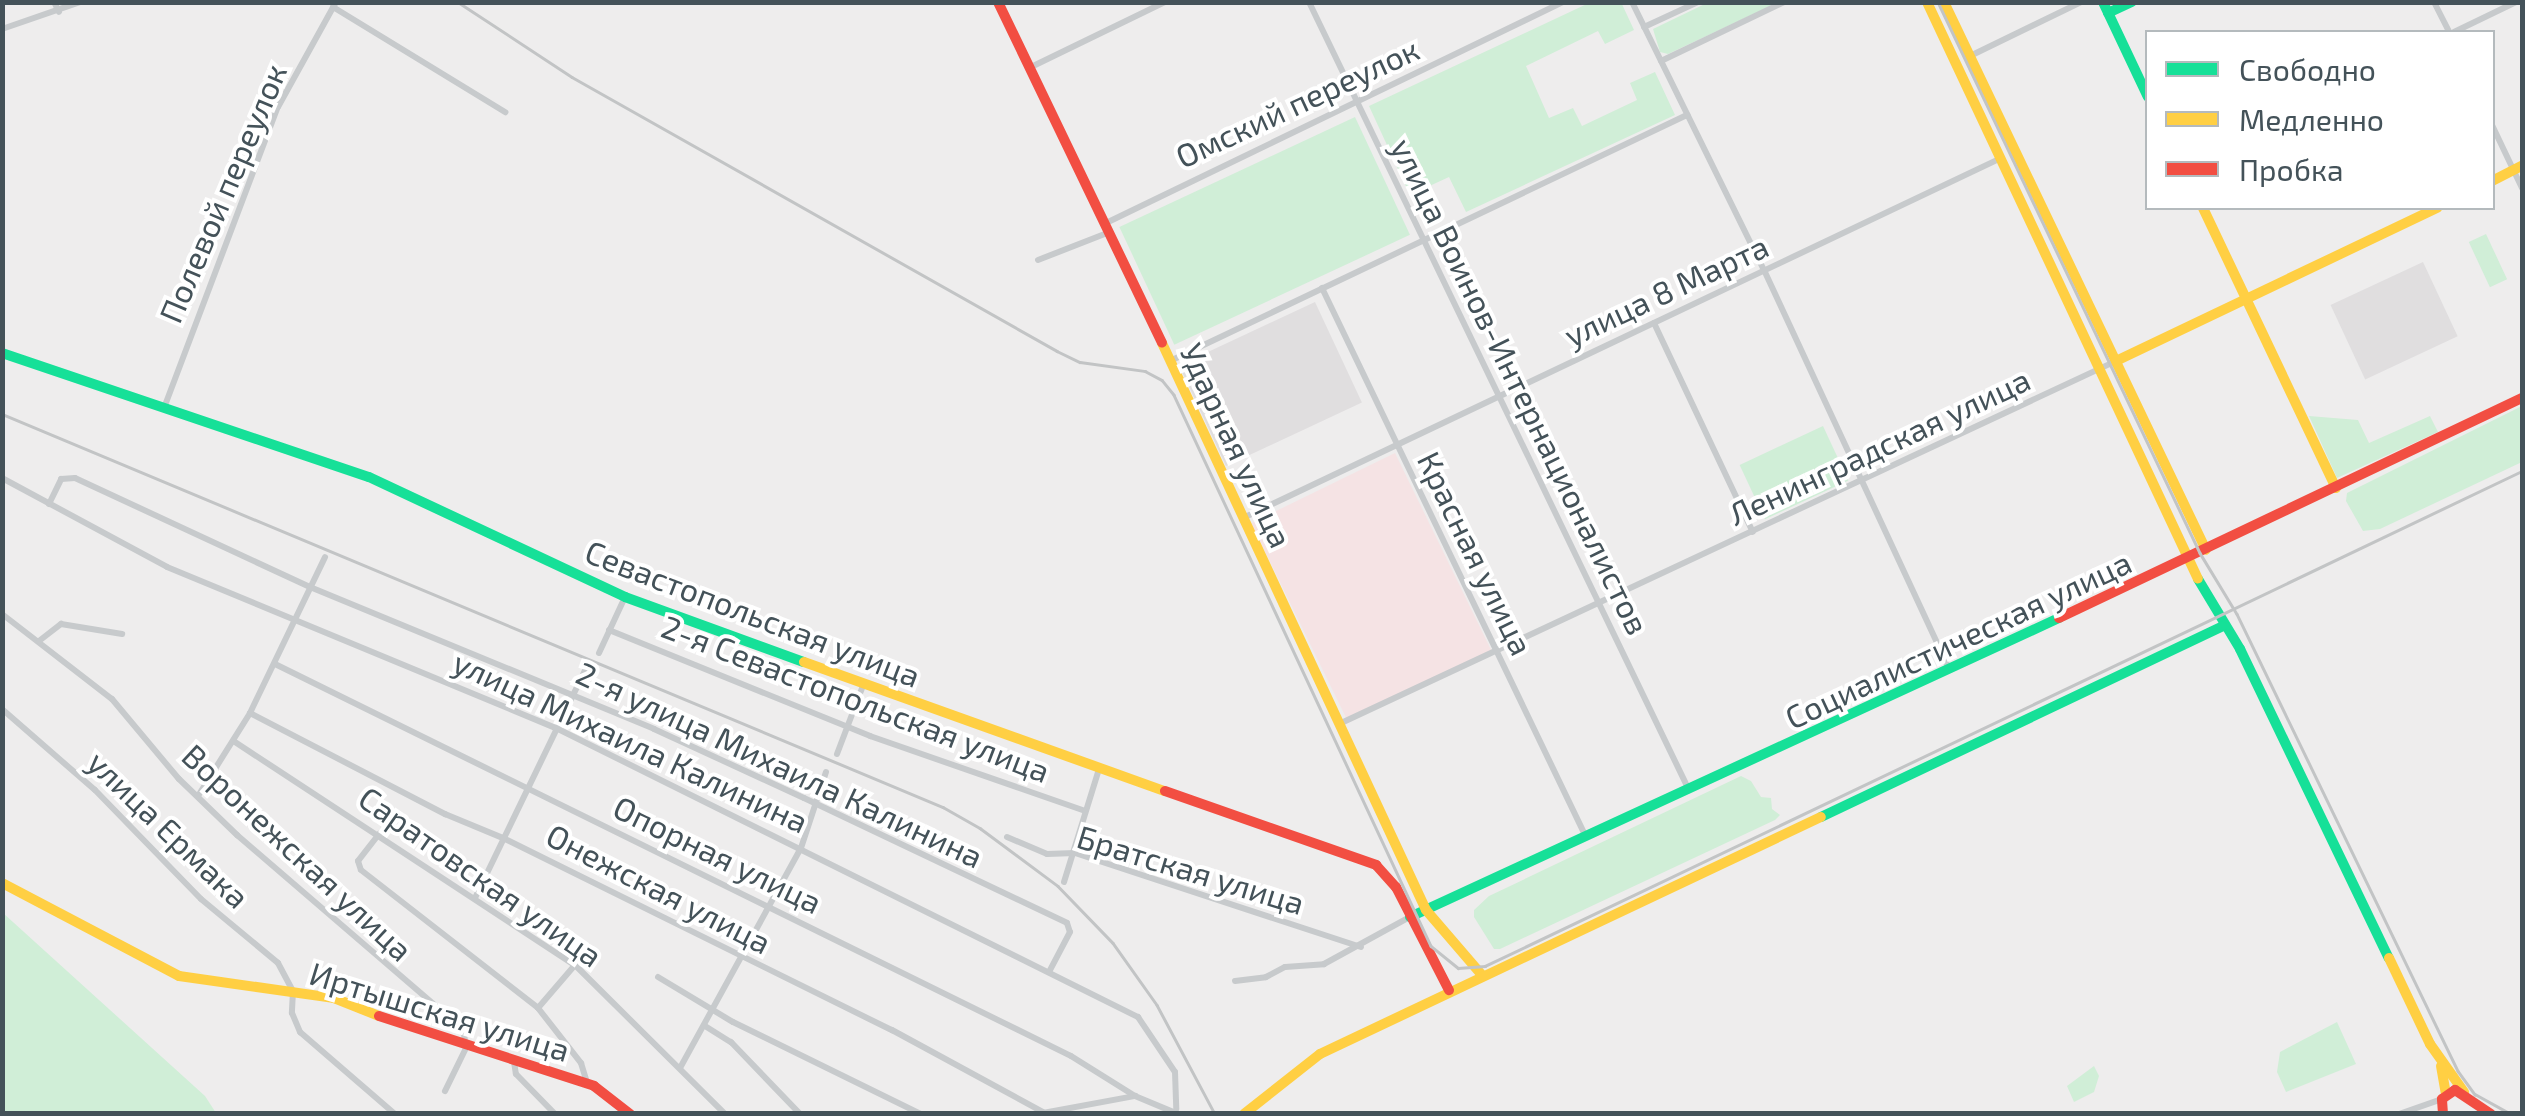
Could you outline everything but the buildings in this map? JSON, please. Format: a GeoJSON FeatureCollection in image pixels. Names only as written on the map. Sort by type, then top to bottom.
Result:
{"type":"FeatureCollection","features":[{"type":"Feature","properties":{"kind":"street"},"geometry":{"type":"LineString","coordinates":[[2,29],[80,2]]}},
{"type":"Feature","properties":{"kind":"street","name":"Ударная улица"},"geometry":{"type":"LineString","coordinates":[[998,2],[1108,228],[1426,910],[1482,975]]}},
{"type":"Feature","properties":{"kind":"street"},"geometry":{"type":"LineString","coordinates":[[1029,68],[1165,2]]}},
{"type":"Feature","properties":{"kind":"street","name":"улица Воинов-Интернационалистов"},"geometry":{"type":"LineString","coordinates":[[1309,2],[1689,791]]}},
{"type":"Feature","properties":{"kind":"street","name":"Омский переулок"},"geometry":{"type":"LineString","coordinates":[[1038,260],[1563,2]]}},
{"type":"Feature","properties":{"kind":"street"},"geometry":{"type":"LineString","coordinates":[[1632,2],[1864,480],[1950,670]]}},
{"type":"Feature","properties":{"kind":"street"},"geometry":{"type":"LineString","coordinates":[[1644,27],[1698,2]]}},
{"type":"Feature","properties":{"kind":"street"},"geometry":{"type":"LineString","coordinates":[[1660,61],[1784,2]]}},
{"type":"Feature","properties":{"kind":"street"},"geometry":{"type":"LineString","coordinates":[[1927,2],[2222,627],[2240,649],[2440,1062],[2464,1092],[2471,1108],[2491,1114]]}},
{"type":"Feature","properties":{"kind":"street"},"geometry":{"type":"LineString","coordinates":[[1944,2],[2206,550]]}},
{"type":"Feature","properties":{"kind":"street"},"geometry":{"type":"LineString","coordinates":[[1970,56],[2081,2]]}},
{"type":"Feature","properties":{"kind":"street"},"geometry":{"type":"LineString","coordinates":[[2132,2],[2106,8],[2145,91]]}},
{"type":"Feature","properties":{"kind":"street"},"geometry":{"type":"LineString","coordinates":[[2434,2],[2451,30]]}},
{"type":"Feature","properties":{"kind":"street"},"geometry":{"type":"LineString","coordinates":[[2456,30],[2516,2]]}},
{"type":"Feature","properties":{"kind":"street"},"geometry":{"type":"LineString","coordinates":[[54,3],[59,12]]}},
{"type":"Feature","properties":{"kind":"street"},"geometry":{"type":"LineString","coordinates":[[334,5],[505,112]]}},
{"type":"Feature","properties":{"kind":"street","name":"Полевой переулок"},"geometry":{"type":"LineString","coordinates":[[164,408],[278,107],[334,5]]}},
{"type":"Feature","properties":{"kind":"street"},"geometry":{"type":"LineString","coordinates":[[1170,362],[1687,115]]}},
{"type":"Feature","properties":{"kind":"street"},"geometry":{"type":"LineString","coordinates":[[2495,130],[2518,168],[2522,188]]}},
{"type":"Feature","properties":{"kind":"street"},"geometry":{"type":"LineString","coordinates":[[2001,158],[2015,150]]}},
{"type":"Feature","properties":{"kind":"street","name":"улица 8 Марта"},"geometry":{"type":"LineString","coordinates":[[1243,518],[2001,158]]}},
{"type":"Feature","properties":{"kind":"street"},"geometry":{"type":"LineString","coordinates":[[2495,179],[2518,168]]}},
{"type":"Feature","properties":{"kind":"street"},"geometry":{"type":"LineString","coordinates":[[2203,210],[2336,488]]}},
{"type":"Feature","properties":{"kind":"street","name":"Ленинградская улица"},"geometry":{"type":"LineString","coordinates":[[1339,724],[1497,654],[2433,210]]}},
{"type":"Feature","properties":{"kind":"street","name":"Красная улица"},"geometry":{"type":"LineString","coordinates":[[1322,288],[1587,838]]}},
{"type":"Feature","properties":{"kind":"street"},"geometry":{"type":"LineString","coordinates":[[1654,323],[1754,532]]}},
{"type":"Feature","properties":{"kind":"street","name":"Севастопольская улица"},"geometry":{"type":"LineString","coordinates":[[2,353],[369,477],[624,597],[1099,768],[1361,857],[1387,875],[1449,990]]}},
{"type":"Feature","properties":{"kind":"street","name":"Социалистическая улица"},"geometry":{"type":"LineString","coordinates":[[1410,917],[2190,558],[2522,398]]}},
{"type":"Feature","properties":{"kind":"street","name":"улица Михаила Калинина"},"geometry":{"type":"LineString","coordinates":[[2,478],[168,566],[294,622],[556,728],[1144,1022],[1175,1072],[1177,1111]]}},
{"type":"Feature","properties":{"kind":"street","name":"2-я улица Михаила Калинина"},"geometry":{"type":"LineString","coordinates":[[49,504],[61,479],[75,478],[310,587],[574,695],[816,804],[1067,924],[1070,932],[1049,972]]}},
{"type":"Feature","properties":{"kind":"street"},"geometry":{"type":"LineString","coordinates":[[198,796],[235,742],[325,557]]}},
{"type":"Feature","properties":{"kind":"street"},"geometry":{"type":"LineString","coordinates":[[599,653],[624,597]]}},
{"type":"Feature","properties":{"kind":"street","name":"Воронежская улица"},"geometry":{"type":"LineString","coordinates":[[2,614],[124,710],[165,764],[257,854],[453,1021],[464,1034],[466,1048]]}},
{"type":"Feature","properties":{"kind":"street"},"geometry":{"type":"LineString","coordinates":[[39,641],[61,624],[122,634]]}},
{"type":"Feature","properties":{"kind":"street"},"geometry":{"type":"LineString","coordinates":[[1244,1114],[1320,1054],[2222,627]]}},
{"type":"Feature","properties":{"kind":"street","name":"2-я Севастопольская улица"},"geometry":{"type":"LineString","coordinates":[[609,630],[848,726],[1085,811]]}},
{"type":"Feature","properties":{"kind":"street","name":"Опорная улица"},"geometry":{"type":"LineString","coordinates":[[275,664],[1071,1056],[1135,1096]]}},
{"type":"Feature","properties":{"kind":"street"},"geometry":{"type":"LineString","coordinates":[[475,898],[588,664]]}},
{"type":"Feature","properties":{"kind":"street"},"geometry":{"type":"LineString","coordinates":[[837,754],[864,682]]}},
{"type":"Feature","properties":{"kind":"street","name":"улица Ермака"},"geometry":{"type":"LineString","coordinates":[[2,709],[95,790],[201,898],[278,963],[292,991],[292,1013],[300,1032],[395,1114]]}},
{"type":"Feature","properties":{"kind":"street","name":"Онежская улица"},"geometry":{"type":"LineString","coordinates":[[250,713],[445,814],[503,838],[892,1030],[1042,1113]]}},
{"type":"Feature","properties":{"kind":"street","name":"Саратовская улица"},"geometry":{"type":"LineString","coordinates":[[235,742],[576,965],[725,1114]]}},
{"type":"Feature","properties":{"kind":"street"},"geometry":{"type":"LineString","coordinates":[[1064,882],[1099,768]]}},
{"type":"Feature","properties":{"kind":"street"},"geometry":{"type":"LineString","coordinates":[[680,1068],[801,848],[826,772]]}},
{"type":"Feature","properties":{"kind":"street","name":"Иртышская улица"},"geometry":{"type":"LineString","coordinates":[[379,834],[358,861],[361,870],[538,1008],[582,1064],[587,1084]]}},
{"type":"Feature","properties":{"kind":"street","name":"Братская улица"},"geometry":{"type":"LineString","coordinates":[[1007,837],[1047,854],[1075,853],[1361,948]]}},
{"type":"Feature","properties":{"kind":"street","name":"Иртышская улица"},"geometry":{"type":"LineString","coordinates":[[2,882],[104,942],[179,976],[350,1003],[466,1048],[587,1084],[606,1092],[630,1114]]}},
{"type":"Feature","properties":{"kind":"street"},"geometry":{"type":"LineString","coordinates":[[1236,981],[1266,977],[1285,967],[1318,966],[1361,948],[1410,917]]}},
{"type":"Feature","properties":{"kind":"street"},"geometry":{"type":"LineString","coordinates":[[538,1008],[576,965]]}},
{"type":"Feature","properties":{"kind":"street"},"geometry":{"type":"LineString","coordinates":[[658,978],[921,1114]]}},
{"type":"Feature","properties":{"kind":"street"},"geometry":{"type":"LineString","coordinates":[[705,1026],[731,1042],[800,1114]]}},
{"type":"Feature","properties":{"kind":"street"},"geometry":{"type":"LineString","coordinates":[[445,1091],[466,1048]]}},
{"type":"Feature","properties":{"kind":"street"},"geometry":{"type":"LineString","coordinates":[[514,1062],[516,1074],[555,1114]]}},
{"type":"Feature","properties":{"kind":"street"},"geometry":{"type":"LineString","coordinates":[[2440,1062],[2443,1114]]}},
{"type":"Feature","properties":{"kind":"street"},"geometry":{"type":"LineString","coordinates":[[2399,1114],[2464,1092]]}},
{"type":"Feature","properties":{"kind":"street"},"geometry":{"type":"LineString","coordinates":[[1042,1113],[1135,1096],[1177,1111]]}},
{"type":"Feature","properties":{"kind":"shaded area"},"geometry":{"type":"Polygon","coordinates":[[[2423,262],[2458,336],[2365,379],[2331,305],[2423,262]]]}},
{"type":"Feature","properties":{"kind":"shaded area"},"geometry":{"type":"Polygon","coordinates":[[[1315,302],[1362,403],[1226,466],[1179,365],[1315,302]]]}},
{"type":"Feature","properties":{"kind":"shaded area"},"geometry":{"type":"Polygon","coordinates":[[[1395,453],[1492,653],[1349,723],[1251,523],[1395,453]]]}},
{"type":"Feature","properties":{"kind":"green space"},"geometry":{"type":"Polygon","coordinates":[[[1621,2],[1634,30],[1605,44],[1598,31],[1526,66],[1549,118],[1573,108],[1582,126],[1637,100],[1630,83],[1655,72],[1675,115],[1466,212],[1449,177],[1410,195],[1369,106],[1589,3],[1621,2]]]}},
{"type":"Feature","properties":{"kind":"green space"},"geometry":{"type":"Polygon","coordinates":[[[1707,3],[1777,3],[1668,54],[1660,52],[1653,29],[1707,3]]]}},
{"type":"Feature","properties":{"kind":"green space"},"geometry":{"type":"Polygon","coordinates":[[[1355,117],[1410,235],[1174,345],[1119,227],[1355,117]]]}},
{"type":"Feature","properties":{"kind":"green space"},"geometry":{"type":"Polygon","coordinates":[[[2486,234],[2507,279],[2490,287],[2469,242],[2486,234]]]}},
{"type":"Feature","properties":{"kind":"green space"},"geometry":{"type":"Polygon","coordinates":[[[2522,406],[2522,462],[2380,529],[2363,531],[2346,501],[2347,493],[2522,406]]]}},
{"type":"Feature","properties":{"kind":"green space"},"geometry":{"type":"Polygon","coordinates":[[[2309,416],[2358,420],[2369,443],[2430,416],[2438,432],[2337,478],[2309,416]]]}},
{"type":"Feature","properties":{"kind":"green space"},"geometry":{"type":"Polygon","coordinates":[[[1823,426],[1848,480],[1765,519],[1740,465],[1823,426]]]}},
{"type":"Feature","properties":{"kind":"green space"},"geometry":{"type":"Polygon","coordinates":[[[1741,776],[1751,781],[1761,797],[1771,798],[1772,809],[1780,815],[1775,820],[1500,949],[1494,949],[1474,917],[1474,910],[1489,896],[1741,776]]]}},
{"type":"Feature","properties":{"kind":"green space"},"geometry":{"type":"Polygon","coordinates":[[[3,913],[205,1096],[216,1113],[3,1113],[3,913]]]}},
{"type":"Feature","properties":{"kind":"green space"},"geometry":{"type":"Polygon","coordinates":[[[2337,1022],[2356,1064],[2286,1092],[2277,1072],[2280,1052],[2337,1022]]]}},
{"type":"Feature","properties":{"kind":"green space"},"geometry":{"type":"Polygon","coordinates":[[[2094,1066],[2099,1076],[2094,1092],[2074,1102],[2067,1086],[2094,1066]]]}},
{"type":"Feature","properties":{"kind":"tram line"},"geometry":{"type":"LineString","coordinates":[[458,2],[572,77],[1057,351],[1080,362],[1145,371],[1162,380],[1174,395],[1431,946],[1458,968],[1485,966],[2522,471]]}},
{"type":"Feature","properties":{"kind":"tram line"},"geometry":{"type":"LineString","coordinates":[[1938,2],[2200,553],[2237,614],[2458,1071],[2475,1094],[2511,1114]]}},
{"type":"Feature","properties":{"kind":"railway"},"geometry":{"type":"LineString","coordinates":[[2,414],[943,807],[980,828],[1058,886],[1113,943],[1157,1005],[1215,1114]]}},
{"type":"Feature","properties":{"kind":"traffic: fast"},"geometry":{"type":"LineString","coordinates":[[2103,2],[2145,91]]}},
{"type":"Feature","properties":{"kind":"traffic: fast"},"geometry":{"type":"LineString","coordinates":[[2108,13],[2132,2]]}},
{"type":"Feature","properties":{"kind":"traffic: fast"},"geometry":{"type":"LineString","coordinates":[[2,353],[369,477],[625,597],[804,662]]}},
{"type":"Feature","properties":{"kind":"traffic: fast"},"geometry":{"type":"LineString","coordinates":[[2198,579],[2240,649],[2389,958]]}},
{"type":"Feature","properties":{"kind":"traffic: fast"},"geometry":{"type":"LineString","coordinates":[[1410,917],[2059,618]]}},
{"type":"Feature","properties":{"kind":"traffic: fast"},"geometry":{"type":"LineString","coordinates":[[1821,817],[2222,627]]}},
{"type":"Feature","properties":{"kind":"traffic: slow"},"geometry":{"type":"LineString","coordinates":[[1927,2],[2198,579]]}},
{"type":"Feature","properties":{"kind":"traffic: slow"},"geometry":{"type":"LineString","coordinates":[[1944,2],[2206,550]]}},
{"type":"Feature","properties":{"kind":"traffic: slow"},"geometry":{"type":"LineString","coordinates":[[2495,180],[2522,166]]}},
{"type":"Feature","properties":{"kind":"traffic: slow"},"geometry":{"type":"LineString","coordinates":[[2204,210],[2336,488]]}},
{"type":"Feature","properties":{"kind":"traffic: slow"},"geometry":{"type":"LineString","coordinates":[[2116,361],[2433,210]]}},
{"type":"Feature","properties":{"kind":"traffic: slow"},"geometry":{"type":"LineString","coordinates":[[1162,343],[1426,910],[1482,975]]}},
{"type":"Feature","properties":{"kind":"traffic: slow"},"geometry":{"type":"LineString","coordinates":[[804,662],[1165,791]]}},
{"type":"Feature","properties":{"kind":"traffic: slow"},"geometry":{"type":"LineString","coordinates":[[1244,1114],[1320,1054],[1821,817]]}},
{"type":"Feature","properties":{"kind":"traffic: slow"},"geometry":{"type":"LineString","coordinates":[[2,883],[179,976],[334,998],[379,1016]]}},
{"type":"Feature","properties":{"kind":"traffic: slow"},"geometry":{"type":"LineString","coordinates":[[2389,958],[2430,1044],[2464,1092]]}},
{"type":"Feature","properties":{"kind":"traffic: slow"},"geometry":{"type":"LineString","coordinates":[[2441,1066],[2446,1094]]}},
{"type":"Feature","properties":{"kind":"traffic: jam"},"geometry":{"type":"LineString","coordinates":[[998,2],[1162,343]]}},
{"type":"Feature","properties":{"kind":"traffic: jam"},"geometry":{"type":"LineString","coordinates":[[2059,618],[2522,398]]}},
{"type":"Feature","properties":{"kind":"traffic: jam"},"geometry":{"type":"LineString","coordinates":[[1165,791],[1376,865],[1396,887],[1449,990]]}},
{"type":"Feature","properties":{"kind":"traffic: jam"},"geometry":{"type":"LineString","coordinates":[[379,1016],[594,1086],[630,1114]]}},
{"type":"Feature","properties":{"kind":"traffic: jam"},"geometry":{"type":"LineString","coordinates":[[2443,1114],[2442,1099],[2455,1090],[2491,1114]]}}]}
